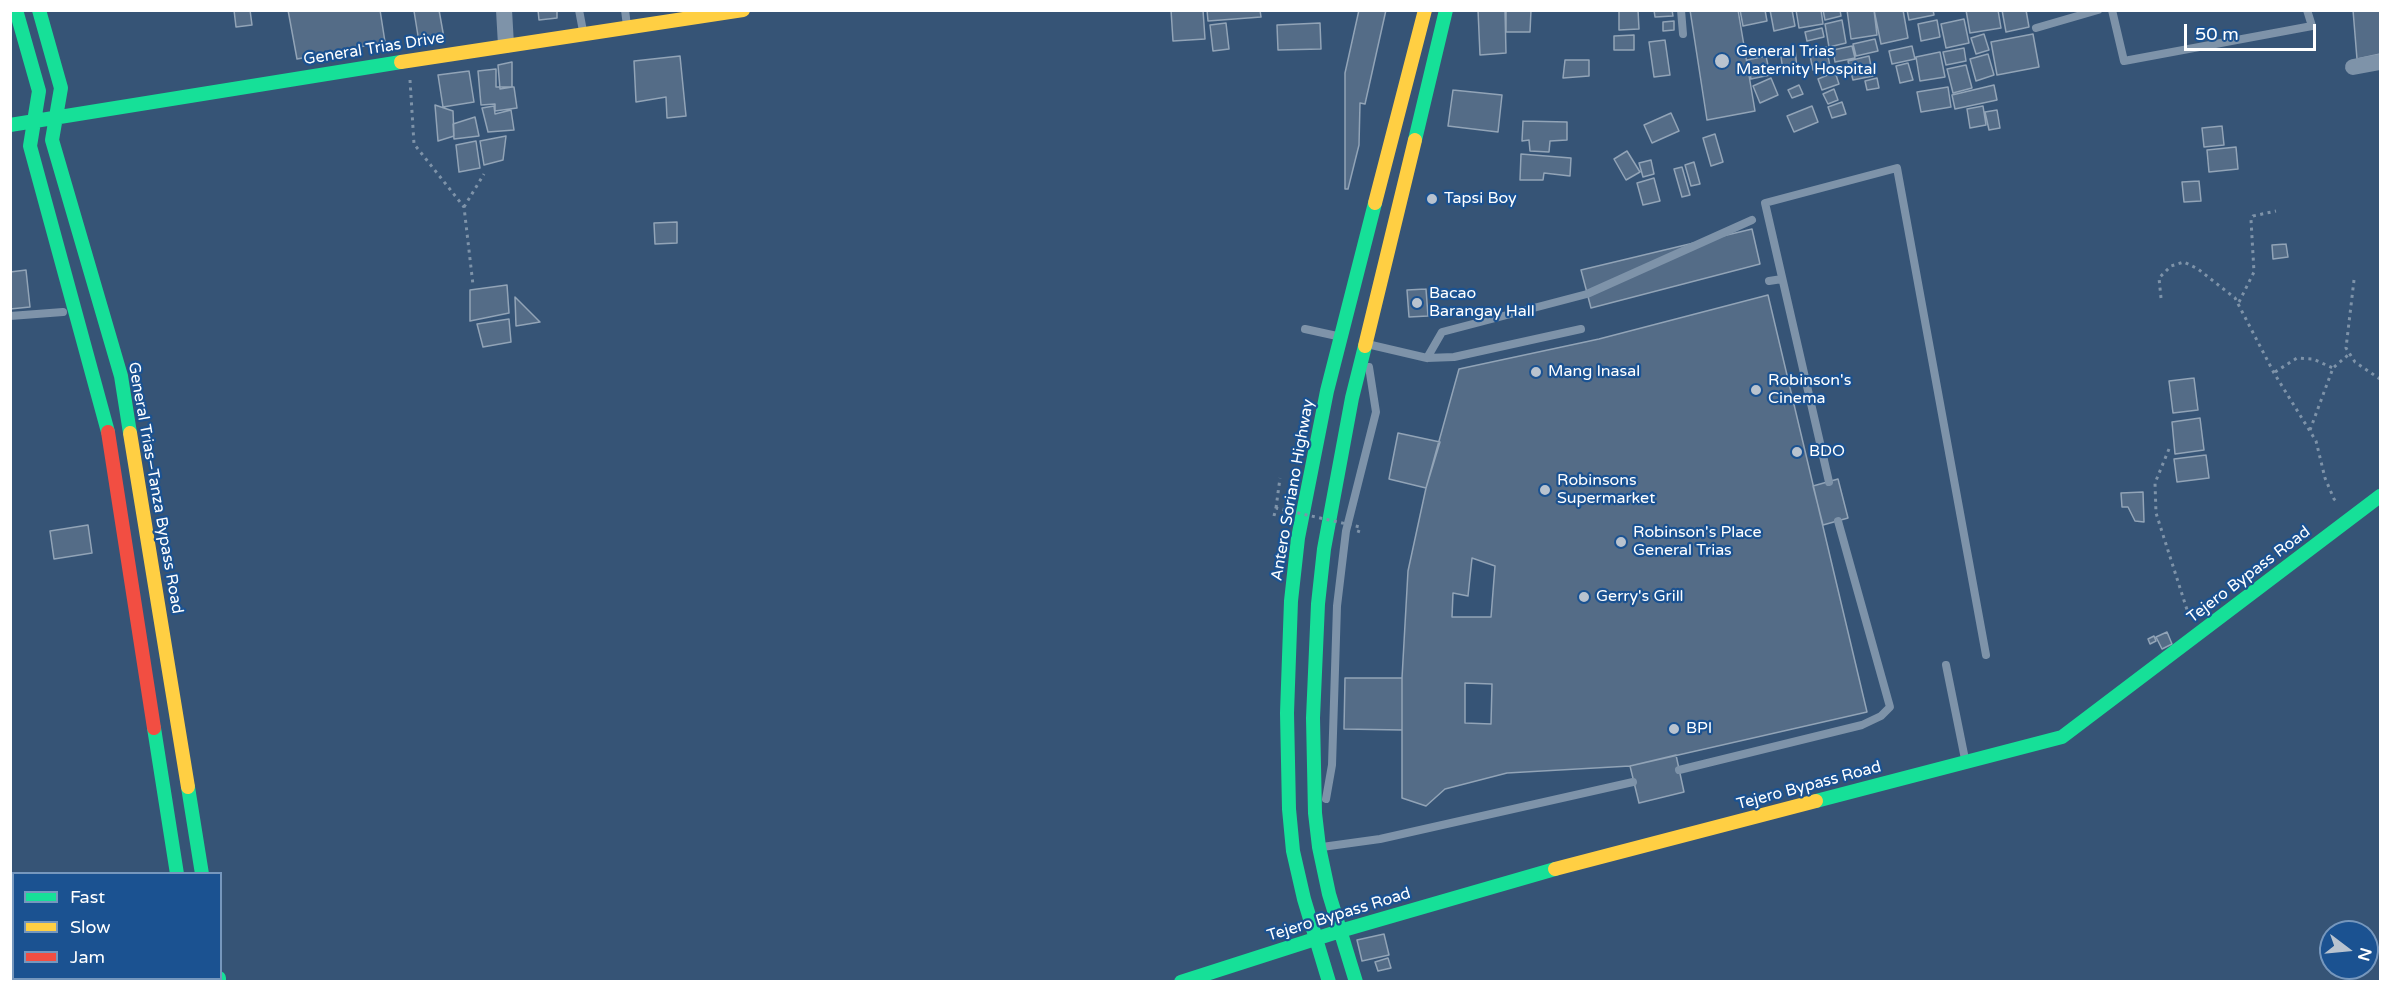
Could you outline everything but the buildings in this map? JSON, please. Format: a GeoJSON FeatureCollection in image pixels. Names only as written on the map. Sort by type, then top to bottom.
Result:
{"type":"FeatureCollection","features":[{"type":"Feature","properties":{"kind":"main road"},"geometry":{"type":"LineString","coordinates":[[16,10],[39,92],[30,146],[70,311],[105,414],[177,872]]}},
{"type":"Feature","properties":{"kind":"main road","name":"General Trias–Tanza Bypass Road"},"geometry":{"type":"LineString","coordinates":[[39,10],[61,88],[52,140],[121,376],[202,872]]}},
{"type":"Feature","properties":{"kind":"main road","name":"General Trias Drive"},"geometry":{"type":"LineString","coordinates":[[10,125],[506,45],[743,10]]}},
{"type":"Feature","properties":{"kind":"main road","name":"Antero Soriano Highway"},"geometry":{"type":"LineString","coordinates":[[1356,981],[1340,931],[1319,847],[1313,768],[1318,604],[1353,340],[1425,10]]}},
{"type":"Feature","properties":{"kind":"main road","name":"Antero Soriano Highway"},"geometry":{"type":"LineString","coordinates":[[1329,981],[1315,939],[1293,851],[1289,809],[1289,651],[1298,538],[1446,10]]}},
{"type":"Feature","properties":{"kind":"main road"},"geometry":{"type":"LineString","coordinates":[[70,311],[100,304]]}},
{"type":"Feature","properties":{"kind":"main road","name":"Tejero Bypass Road"},"geometry":{"type":"LineString","coordinates":[[1181,981],[1340,931],[1529,876],[2062,737],[2380,496]]}},
{"type":"Feature","properties":{"kind":"street"},"geometry":{"type":"LineString","coordinates":[[504,10],[506,45]]}},
{"type":"Feature","properties":{"kind":"street"},"geometry":{"type":"LineString","coordinates":[[2353,67],[2380,62]]}},
{"type":"Feature","properties":{"kind":"lane"},"geometry":{"type":"LineString","coordinates":[[579,10],[583,33]]}},
{"type":"Feature","properties":{"kind":"lane"},"geometry":{"type":"LineString","coordinates":[[625,10],[628,27]]}},
{"type":"Feature","properties":{"kind":"lane"},"geometry":{"type":"LineString","coordinates":[[1681,10],[1683,34]]}},
{"type":"Feature","properties":{"kind":"lane"},"geometry":{"type":"LineString","coordinates":[[2036,28],[2098,10]]}},
{"type":"Feature","properties":{"kind":"lane"},"geometry":{"type":"LineString","coordinates":[[2112,10],[2124,61],[2312,26],[2307,10]]}},
{"type":"Feature","properties":{"kind":"lane"},"geometry":{"type":"LineString","coordinates":[[1829,482],[1765,203],[1896,168],[1986,655]]}},
{"type":"Feature","properties":{"kind":"lane"},"geometry":{"type":"LineString","coordinates":[[1427,358],[1442,332],[1587,294],[1752,220]]}},
{"type":"Feature","properties":{"kind":"lane"},"geometry":{"type":"LineString","coordinates":[[1769,280],[1782,279]]}},
{"type":"Feature","properties":{"kind":"lane"},"geometry":{"type":"LineString","coordinates":[[10,316],[70,311]]}},
{"type":"Feature","properties":{"kind":"lane"},"geometry":{"type":"LineString","coordinates":[[1305,329],[1427,358],[1454,357],[1581,329]]}},
{"type":"Feature","properties":{"kind":"lane"},"geometry":{"type":"LineString","coordinates":[[1353,340],[1376,412],[1346,531],[1333,661],[1332,765],[1319,847],[1380,839],[1633,782]]}},
{"type":"Feature","properties":{"kind":"lane"},"geometry":{"type":"LineString","coordinates":[[1679,770],[1862,725],[1881,716],[1890,707],[1838,521]]}},
{"type":"Feature","properties":{"kind":"lane"},"geometry":{"type":"LineString","coordinates":[[1946,665],[1966,762]]}},
{"type":"Feature","properties":{"kind":"path"},"geometry":{"type":"LineString","coordinates":[[409,61],[414,144],[464,207],[473,285]]}},
{"type":"Feature","properties":{"kind":"path"},"geometry":{"type":"LineString","coordinates":[[464,207],[484,174]]}},
{"type":"Feature","properties":{"kind":"path"},"geometry":{"type":"LineString","coordinates":[[2239,302],[2254,272],[2251,220],[2253,216],[2276,211]]}},
{"type":"Feature","properties":{"kind":"path"},"geometry":{"type":"LineString","coordinates":[[2161,298],[2159,278],[2170,267],[2184,262],[2199,269],[2239,302],[2274,373],[2310,430],[2334,499],[2353,516]]}},
{"type":"Feature","properties":{"kind":"path"},"geometry":{"type":"LineString","coordinates":[[2348,355],[2347,323],[2354,280]]}},
{"type":"Feature","properties":{"kind":"path"},"geometry":{"type":"LineString","coordinates":[[2310,430],[2333,368],[2348,355]]}},
{"type":"Feature","properties":{"kind":"path"},"geometry":{"type":"LineString","coordinates":[[2348,355],[2380,379]]}},
{"type":"Feature","properties":{"kind":"path"},"geometry":{"type":"LineString","coordinates":[[2274,373],[2298,358],[2313,359],[2333,368]]}},
{"type":"Feature","properties":{"kind":"path"},"geometry":{"type":"LineString","coordinates":[[2169,449],[2156,483],[2157,513],[2196,636]]}},
{"type":"Feature","properties":{"kind":"path"},"geometry":{"type":"LineString","coordinates":[[1274,516],[1280,478]]}},
{"type":"Feature","properties":{"kind":"path"},"geometry":{"type":"LineString","coordinates":[[1276,507],[1360,527],[1358,536]]}},
{"type":"Feature","properties":{"kind":"traffic: fast"},"geometry":{"type":"LineString","coordinates":[[16,10],[39,91],[30,146],[108,432]]}},
{"type":"Feature","properties":{"kind":"traffic: fast"},"geometry":{"type":"LineString","coordinates":[[39,10],[61,88],[52,140],[121,376],[130,433]]}},
{"type":"Feature","properties":{"kind":"traffic: fast"},"geometry":{"type":"LineString","coordinates":[[1415,140],[1446,10]]}},
{"type":"Feature","properties":{"kind":"traffic: fast"},"geometry":{"type":"LineString","coordinates":[[10,125],[401,62]]}},
{"type":"Feature","properties":{"kind":"traffic: fast"},"geometry":{"type":"LineString","coordinates":[[1329,982],[1304,899],[1293,851],[1289,809],[1287,713],[1291,601],[1298,538],[1327,391],[1375,203]]}},
{"type":"Feature","properties":{"kind":"traffic: fast"},"geometry":{"type":"LineString","coordinates":[[1356,982],[1329,894],[1319,847],[1315,813],[1313,718],[1318,604],[1324,549],[1352,398],[1365,346]]}},
{"type":"Feature","properties":{"kind":"traffic: fast"},"geometry":{"type":"LineString","coordinates":[[1816,801],[2062,737],[2380,496]]}},
{"type":"Feature","properties":{"kind":"traffic: fast"},"geometry":{"type":"LineString","coordinates":[[154,728],[177,872]]}},
{"type":"Feature","properties":{"kind":"traffic: fast"},"geometry":{"type":"LineString","coordinates":[[188,787],[202,872]]}},
{"type":"Feature","properties":{"kind":"traffic: fast"},"geometry":{"type":"LineString","coordinates":[[1181,982],[1340,931],[1555,869]]}},
{"type":"Feature","properties":{"kind":"traffic: slow"},"geometry":{"type":"LineString","coordinates":[[401,62],[743,10]]}},
{"type":"Feature","properties":{"kind":"traffic: slow"},"geometry":{"type":"LineString","coordinates":[[1375,203],[1425,10]]}},
{"type":"Feature","properties":{"kind":"traffic: slow"},"geometry":{"type":"LineString","coordinates":[[1365,346],[1415,140]]}},
{"type":"Feature","properties":{"kind":"traffic: slow"},"geometry":{"type":"LineString","coordinates":[[130,433],[188,787]]}},
{"type":"Feature","properties":{"kind":"traffic: slow"},"geometry":{"type":"LineString","coordinates":[[1555,869],[1816,801]]}},
{"type":"Feature","properties":{"kind":"traffic: jam"},"geometry":{"type":"LineString","coordinates":[[108,432],[154,728]]}},
{"type":"Feature","properties":{"kind":"place","name":"General Trias Maternity Hospital"},"geometry":{"type":"Point","coordinates":[1722,61]}},
{"type":"Feature","properties":{"kind":"place","name":"Tapsi Boy"},"geometry":{"type":"Point","coordinates":[1432,199]}},
{"type":"Feature","properties":{"kind":"place","name":"Bacao Barangay Hall"},"geometry":{"type":"Point","coordinates":[1417,303]}},
{"type":"Feature","properties":{"kind":"place","name":"Mang Inasal"},"geometry":{"type":"Point","coordinates":[1536,372]}},
{"type":"Feature","properties":{"kind":"place","name":"Robinson's Cinema"},"geometry":{"type":"Point","coordinates":[1756,390]}},
{"type":"Feature","properties":{"kind":"place","name":"BDO"},"geometry":{"type":"Point","coordinates":[1797,452]}},
{"type":"Feature","properties":{"kind":"place","name":"Robinsons Supermarket"},"geometry":{"type":"Point","coordinates":[1545,490]}},
{"type":"Feature","properties":{"kind":"place","name":"Robinson's Place General Trias"},"geometry":{"type":"Point","coordinates":[1621,542]}},
{"type":"Feature","properties":{"kind":"place","name":"Gerry's Grill"},"geometry":{"type":"Point","coordinates":[1584,597]}},
{"type":"Feature","properties":{"kind":"place","name":"BPI"},"geometry":{"type":"Point","coordinates":[1674,729]}}]}
